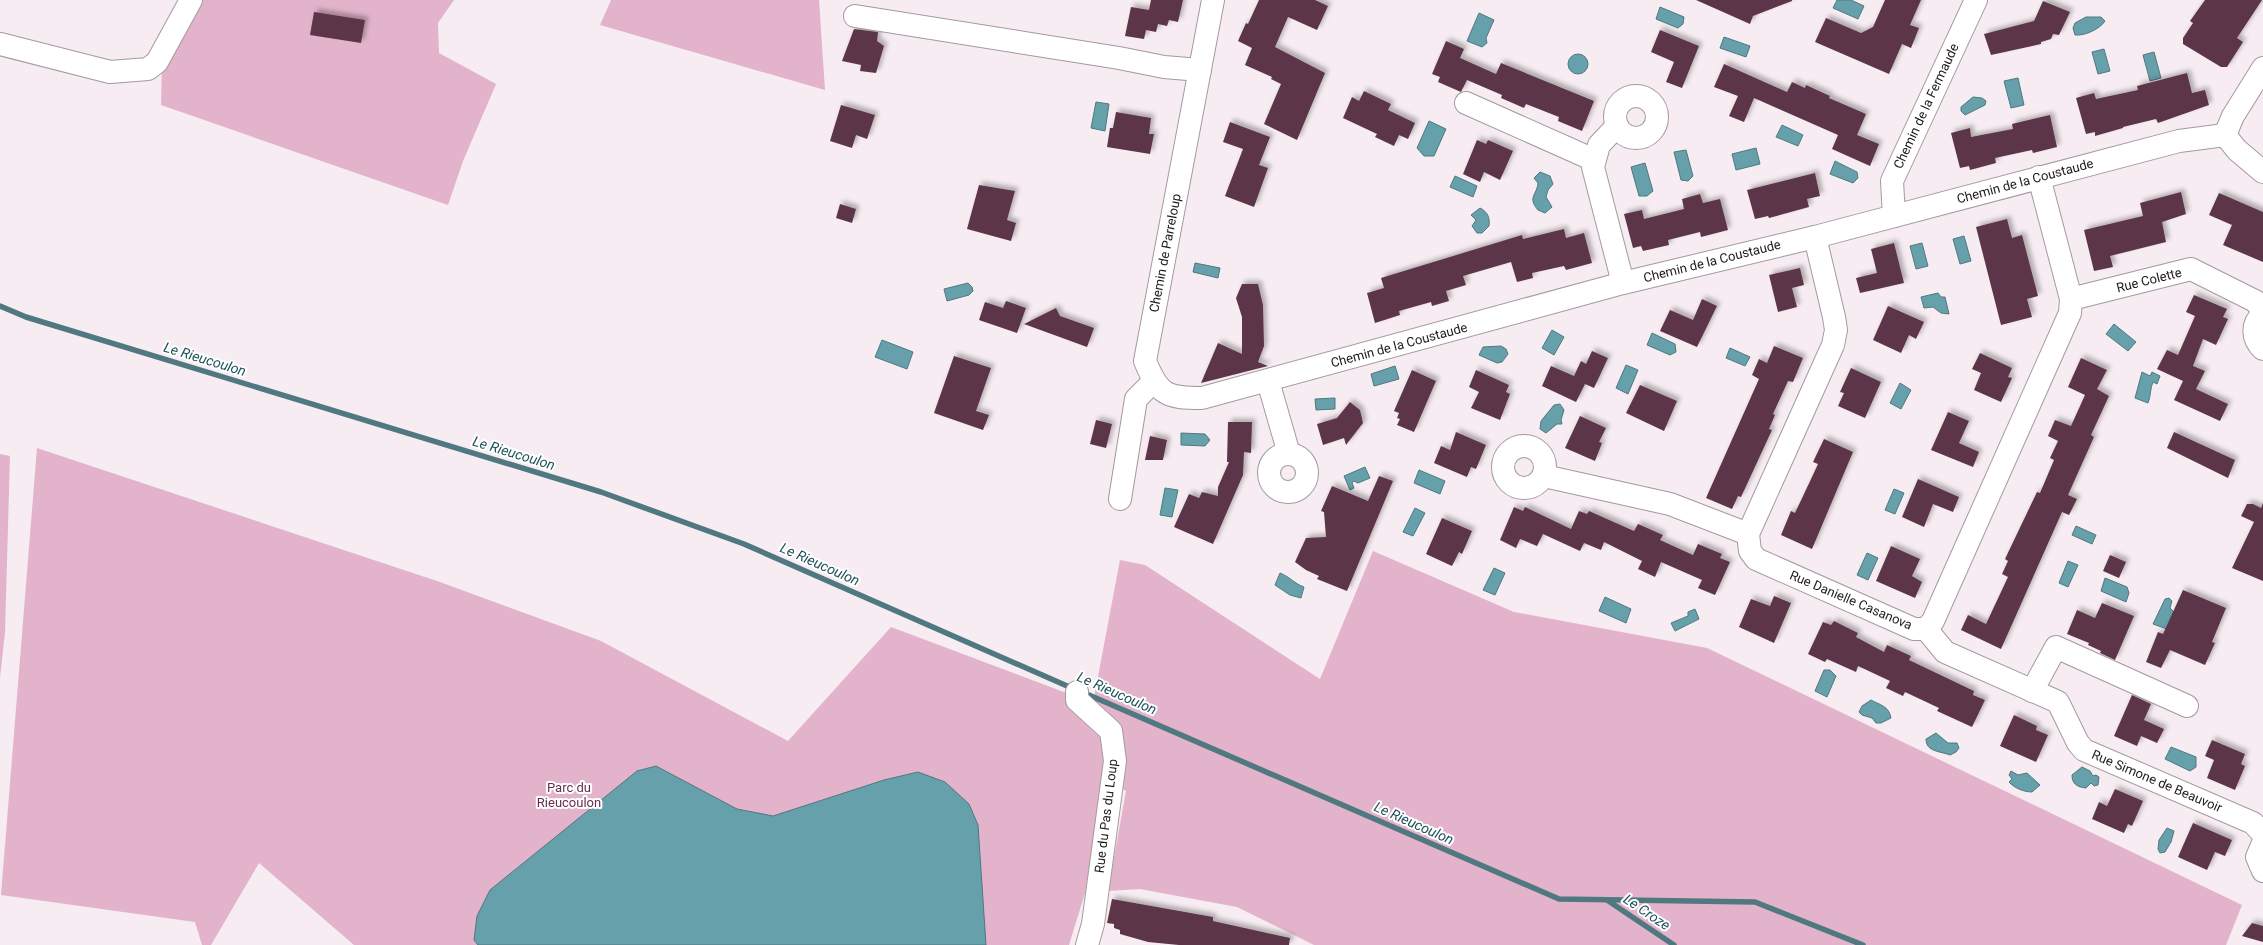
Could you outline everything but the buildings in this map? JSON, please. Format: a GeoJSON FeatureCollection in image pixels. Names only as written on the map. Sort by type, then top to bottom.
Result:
{"type":"FeatureCollection","features":[{"type":"Feature","properties":{"kind":"street"},"geometry":{"type":"LineString","coordinates":[[0,44],[110,72],[148,68],[157,62],[191,0]]}},
{"type":"Feature","properties":{"kind":"street","name":"Chemin de Parreloup"},"geometry":{"type":"LineString","coordinates":[[1154,381],[1145,361],[1213,0]]}},
{"type":"Feature","properties":{"kind":"street","name":"Chemin de la Fermaude"},"geometry":{"type":"LineString","coordinates":[[1894,216],[1892,181],[1976,0]]}},
{"type":"Feature","properties":{"kind":"street"},"geometry":{"type":"LineString","coordinates":[[855,16],[1119,58],[1164,67],[1200,70]]}},
{"type":"Feature","properties":{"kind":"street"},"geometry":{"type":"LineString","coordinates":[[2263,68],[2233,116],[2225,136],[2263,172]]}},
{"type":"Feature","properties":{"kind":"street"},"geometry":{"type":"LineString","coordinates":[[1466,103],[1594,160]]}},
{"type":"Feature","properties":{"kind":"street"},"geometry":{"type":"LineString","coordinates":[[1617,126],[1599,145],[1593,167],[1623,283]]}},
{"type":"Feature","properties":{"kind":"street","name":"Chemin de la Coustaude"},"geometry":{"type":"LineString","coordinates":[[1154,381],[1165,392],[1176,398],[1202,398],[1623,283],[1894,216],[2179,141],[2225,136]]}},
{"type":"Feature","properties":{"kind":"street","name":"Rue Danielle Casanova"},"geometry":{"type":"LineString","coordinates":[[1748,534],[1750,551],[1756,559],[1914,629],[1926,629],[1933,621],[2070,313],[2071,299],[2039,177]]}},
{"type":"Feature","properties":{"kind":"street"},"geometry":{"type":"LineString","coordinates":[[1544,476],[1665,502],[1748,534],[1833,345],[1836,330],[1834,316],[1814,236]]}},
{"type":"Feature","properties":{"kind":"street","name":"Rue Colette"},"geometry":{"type":"LineString","coordinates":[[2071,299],[2191,269],[2255,301],[2263,311]]}},
{"type":"Feature","properties":{"kind":"street"},"geometry":{"type":"LineString","coordinates":[[2263,314],[2255,323],[2254,330],[2257,343],[2263,349]]}},
{"type":"Feature","properties":{"kind":"street"},"geometry":{"type":"LineString","coordinates":[[1120,499],[1136,399],[1154,381]]}},
{"type":"Feature","properties":{"kind":"street"},"geometry":{"type":"LineString","coordinates":[[1268,381],[1287,447],[1286,454]]}},
{"type":"Feature","properties":{"kind":"street","name":"Rue Simone de Beauvoir"},"geometry":{"type":"LineString","coordinates":[[1926,629],[1945,652],[2058,702],[2078,743],[2084,750],[2253,823],[2263,834]]}},
{"type":"Feature","properties":{"kind":"street"},"geometry":{"type":"LineString","coordinates":[[2032,691],[2056,647],[2187,706]]}},
{"type":"Feature","properties":{"kind":"street","name":"Rue du Pas du Loup"},"geometry":{"type":"LineString","coordinates":[[1077,696],[1111,731],[1115,761],[1092,924],[1087,945]]}},
{"type":"Feature","properties":{"kind":"street"},"geometry":{"type":"LineString","coordinates":[[2263,843],[2257,857],[2263,871]]}},
{"type":"Feature","properties":{"kind":"green space"},"geometry":{"type":"Polygon","coordinates":[[[197,0],[454,0],[438,23],[439,53],[496,84],[463,161],[448,205],[161,105],[162,64],[197,0]]]}},
{"type":"Feature","properties":{"kind":"green space"},"geometry":{"type":"Polygon","coordinates":[[[611,0],[819,0],[825,90],[600,25],[611,0]]]}},
{"type":"Feature","properties":{"kind":"green space","name":"Parc du Rieucoulon"},"geometry":{"type":"Polygon","coordinates":[[[37,448],[440,582],[601,641],[788,741],[891,627],[1093,703],[1120,560],[1145,565],[1320,679],[1373,551],[1514,612],[1707,648],[2242,905],[2226,945],[1314,945],[1237,907],[1140,889],[1108,891],[1126,791],[1120,787],[1111,746],[1085,893],[1069,945],[354,945],[259,863],[211,945],[202,945],[195,922],[1,895],[37,448]]]}},
{"type":"Feature","properties":{"kind":"green space"},"geometry":{"type":"Polygon","coordinates":[[[0,454],[10,456],[5,632],[0,677],[0,454]]]}},
{"type":"Feature","properties":{"kind":"water"},"geometry":{"type":"Polygon","coordinates":[[[1837,0],[1851,0],[1864,6],[1858,19],[1833,8],[1837,0]]]}},
{"type":"Feature","properties":{"kind":"water"},"geometry":{"type":"Polygon","coordinates":[[[1660,7],[1684,17],[1683,24],[1678,28],[1656,19],[1660,7]]]}},
{"type":"Feature","properties":{"kind":"water"},"geometry":{"type":"Polygon","coordinates":[[[1479,13],[1494,20],[1486,38],[1487,43],[1482,47],[1467,41],[1479,13]]]}},
{"type":"Feature","properties":{"kind":"water"},"geometry":{"type":"Polygon","coordinates":[[[2086,17],[2101,17],[2105,21],[2100,27],[2092,31],[2075,35],[2073,28],[2075,23],[2086,17]]]}},
{"type":"Feature","properties":{"kind":"water"},"geometry":{"type":"Polygon","coordinates":[[[1724,37],[1750,46],[1746,57],[1720,48],[1724,37]]]}},
{"type":"Feature","properties":{"kind":"water"},"geometry":{"type":"Polygon","coordinates":[[[2104,49],[2110,71],[2098,74],[2092,52],[2104,49]]]}},
{"type":"Feature","properties":{"kind":"water"},"geometry":{"type":"Polygon","coordinates":[[[2154,52],[2161,78],[2150,81],[2143,55],[2154,52]]]}},
{"type":"Feature","properties":{"kind":"water"},"geometry":{"type":"Polygon","coordinates":[[[1574,54],[1582,54],[1588,60],[1588,68],[1582,74],[1574,74],[1568,68],[1568,60],[1574,54]]]}},
{"type":"Feature","properties":{"kind":"water"},"geometry":{"type":"Polygon","coordinates":[[[2018,78],[2024,105],[2011,108],[2004,81],[2018,78]]]}},
{"type":"Feature","properties":{"kind":"water"},"geometry":{"type":"Polygon","coordinates":[[[1973,97],[1982,98],[1986,101],[1985,105],[1965,115],[1961,111],[1961,107],[1973,97]]]}},
{"type":"Feature","properties":{"kind":"water"},"geometry":{"type":"Polygon","coordinates":[[[1096,102],[1109,104],[1105,131],[1091,128],[1096,102]]]}},
{"type":"Feature","properties":{"kind":"water"},"geometry":{"type":"Polygon","coordinates":[[[1429,121],[1446,129],[1434,156],[1424,156],[1417,148],[1429,121]]]}},
{"type":"Feature","properties":{"kind":"water"},"geometry":{"type":"Polygon","coordinates":[[[1782,125],[1803,135],[1798,146],[1776,137],[1782,125]]]}},
{"type":"Feature","properties":{"kind":"water"},"geometry":{"type":"Polygon","coordinates":[[[1756,148],[1760,164],[1736,170],[1732,154],[1756,148]]]}},
{"type":"Feature","properties":{"kind":"water"},"geometry":{"type":"Polygon","coordinates":[[[1686,150],[1693,176],[1688,181],[1681,180],[1674,152],[1686,150]]]}},
{"type":"Feature","properties":{"kind":"water"},"geometry":{"type":"Polygon","coordinates":[[[1835,161],[1857,172],[1858,178],[1853,183],[1830,174],[1835,161]]]}},
{"type":"Feature","properties":{"kind":"water"},"geometry":{"type":"Polygon","coordinates":[[[1645,163],[1653,191],[1647,196],[1639,196],[1631,167],[1645,163]]]}},
{"type":"Feature","properties":{"kind":"water"},"geometry":{"type":"Polygon","coordinates":[[[1540,172],[1550,176],[1553,184],[1548,190],[1546,197],[1552,207],[1545,213],[1538,210],[1533,202],[1538,183],[1534,178],[1540,172]]]}},
{"type":"Feature","properties":{"kind":"water"},"geometry":{"type":"Polygon","coordinates":[[[1455,176],[1477,186],[1473,197],[1450,187],[1455,176]]]}},
{"type":"Feature","properties":{"kind":"water"},"geometry":{"type":"Polygon","coordinates":[[[1480,208],[1485,211],[1488,216],[1489,226],[1482,233],[1477,233],[1472,226],[1476,220],[1471,215],[1480,208]]]}},
{"type":"Feature","properties":{"kind":"water"},"geometry":{"type":"Polygon","coordinates":[[[1964,236],[1971,261],[1960,264],[1953,239],[1964,236]]]}},
{"type":"Feature","properties":{"kind":"water"},"geometry":{"type":"Polygon","coordinates":[[[1922,243],[1928,266],[1916,269],[1910,246],[1922,243]]]}},
{"type":"Feature","properties":{"kind":"water"},"geometry":{"type":"Polygon","coordinates":[[[1195,263],[1220,268],[1218,278],[1193,272],[1195,263]]]}},
{"type":"Feature","properties":{"kind":"water"},"geometry":{"type":"Polygon","coordinates":[[[968,283],[972,287],[973,291],[969,295],[947,301],[944,289],[968,283]]]}},
{"type":"Feature","properties":{"kind":"water"},"geometry":{"type":"Polygon","coordinates":[[[1938,293],[1941,297],[1945,297],[1949,314],[1941,313],[1933,307],[1924,308],[1921,297],[1938,293]]]}},
{"type":"Feature","properties":{"kind":"water"},"geometry":{"type":"Polygon","coordinates":[[[2114,324],[2136,342],[2128,351],[2106,334],[2114,324]]]}},
{"type":"Feature","properties":{"kind":"water"},"geometry":{"type":"Polygon","coordinates":[[[1552,330],[1564,337],[1554,355],[1542,348],[1552,330]]]}},
{"type":"Feature","properties":{"kind":"water"},"geometry":{"type":"Polygon","coordinates":[[[1652,333],[1675,344],[1676,352],[1670,355],[1647,345],[1652,333]]]}},
{"type":"Feature","properties":{"kind":"water"},"geometry":{"type":"Polygon","coordinates":[[[882,340],[913,352],[907,369],[875,357],[882,340]]]}},
{"type":"Feature","properties":{"kind":"water"},"geometry":{"type":"Polygon","coordinates":[[[1501,346],[1506,349],[1508,354],[1502,362],[1497,363],[1479,355],[1483,347],[1501,346]]]}},
{"type":"Feature","properties":{"kind":"water"},"geometry":{"type":"Polygon","coordinates":[[[1730,348],[1750,357],[1745,366],[1726,358],[1730,348]]]}},
{"type":"Feature","properties":{"kind":"water"},"geometry":{"type":"Polygon","coordinates":[[[1626,365],[1638,370],[1628,394],[1616,388],[1626,365]]]}},
{"type":"Feature","properties":{"kind":"water"},"geometry":{"type":"Polygon","coordinates":[[[1395,366],[1399,379],[1374,386],[1371,374],[1395,366]]]}},
{"type":"Feature","properties":{"kind":"water"},"geometry":{"type":"Polygon","coordinates":[[[2142,372],[2150,376],[2152,372],[2160,376],[2157,384],[2153,382],[2148,403],[2135,398],[2142,372]]]}},
{"type":"Feature","properties":{"kind":"water"},"geometry":{"type":"Polygon","coordinates":[[[1900,383],[1911,390],[1901,409],[1890,403],[1900,383]]]}},
{"type":"Feature","properties":{"kind":"water"},"geometry":{"type":"Polygon","coordinates":[[[1335,398],[1335,409],[1316,410],[1315,399],[1335,398]]]}},
{"type":"Feature","properties":{"kind":"water"},"geometry":{"type":"Polygon","coordinates":[[[1560,404],[1564,410],[1561,420],[1562,424],[1557,424],[1546,433],[1540,429],[1541,421],[1554,405],[1560,404]]]}},
{"type":"Feature","properties":{"kind":"water"},"geometry":{"type":"Polygon","coordinates":[[[1181,433],[1205,434],[1210,440],[1205,446],[1181,445],[1181,433]]]}},
{"type":"Feature","properties":{"kind":"water"},"geometry":{"type":"Polygon","coordinates":[[[1365,467],[1370,478],[1358,483],[1354,481],[1352,483],[1354,488],[1350,490],[1344,476],[1365,467]]]}},
{"type":"Feature","properties":{"kind":"water"},"geometry":{"type":"Polygon","coordinates":[[[1419,470],[1445,481],[1440,494],[1414,483],[1419,470]]]}},
{"type":"Feature","properties":{"kind":"water"},"geometry":{"type":"Polygon","coordinates":[[[1165,488],[1178,490],[1172,517],[1160,515],[1165,488]]]}},
{"type":"Feature","properties":{"kind":"water"},"geometry":{"type":"Polygon","coordinates":[[[1894,489],[1904,493],[1895,514],[1885,510],[1894,489]]]}},
{"type":"Feature","properties":{"kind":"water"},"geometry":{"type":"Polygon","coordinates":[[[1415,508],[1425,513],[1413,536],[1403,532],[1415,508]]]}},
{"type":"Feature","properties":{"kind":"water"},"geometry":{"type":"Polygon","coordinates":[[[2076,526],[2096,535],[2092,544],[2072,535],[2076,526]]]}},
{"type":"Feature","properties":{"kind":"water"},"geometry":{"type":"Polygon","coordinates":[[[1867,553],[1878,558],[1868,580],[1857,575],[1867,553]]]}},
{"type":"Feature","properties":{"kind":"water"},"geometry":{"type":"Polygon","coordinates":[[[2068,561],[2078,565],[2068,587],[2059,583],[2068,561]]]}},
{"type":"Feature","properties":{"kind":"water"},"geometry":{"type":"Polygon","coordinates":[[[1494,568],[1505,573],[1495,595],[1483,590],[1494,568]]]}},
{"type":"Feature","properties":{"kind":"water"},"geometry":{"type":"Polygon","coordinates":[[[1280,573],[1304,587],[1301,598],[1290,595],[1275,585],[1280,573]]]}},
{"type":"Feature","properties":{"kind":"water"},"geometry":{"type":"Polygon","coordinates":[[[2105,578],[2127,587],[2129,593],[2126,602],[2101,591],[2105,578]]]}},
{"type":"Feature","properties":{"kind":"water"},"geometry":{"type":"Polygon","coordinates":[[[1605,597],[1631,609],[1626,623],[1599,611],[1605,597]]]}},
{"type":"Feature","properties":{"kind":"water"},"geometry":{"type":"Polygon","coordinates":[[[2169,598],[2172,601],[2170,608],[2174,612],[2167,629],[2153,624],[2165,599],[2169,598]]]}},
{"type":"Feature","properties":{"kind":"water"},"geometry":{"type":"Polygon","coordinates":[[[1695,609],[1699,619],[1675,631],[1671,623],[1688,616],[1688,612],[1695,609]]]}},
{"type":"Feature","properties":{"kind":"water"},"geometry":{"type":"Polygon","coordinates":[[[1824,670],[1830,670],[1836,676],[1827,697],[1815,691],[1824,670]]]}},
{"type":"Feature","properties":{"kind":"water"},"geometry":{"type":"Polygon","coordinates":[[[1871,700],[1886,708],[1891,718],[1881,723],[1876,723],[1872,718],[1862,715],[1859,712],[1862,706],[1871,700]]]}},
{"type":"Feature","properties":{"kind":"water"},"geometry":{"type":"Polygon","coordinates":[[[1936,733],[1948,743],[1957,743],[1959,748],[1956,752],[1950,755],[1931,749],[1928,746],[1926,739],[1936,733]]]}},
{"type":"Feature","properties":{"kind":"water"},"geometry":{"type":"Polygon","coordinates":[[[2171,747],[2196,757],[2196,767],[2190,771],[2165,759],[2171,747]]]}},
{"type":"Feature","properties":{"kind":"water"},"geometry":{"type":"Polygon","coordinates":[[[656,766],[737,809],[773,816],[884,780],[918,772],[945,782],[969,804],[978,825],[986,945],[478,945],[474,940],[477,916],[490,890],[637,771],[656,766]]]}},
{"type":"Feature","properties":{"kind":"water"},"geometry":{"type":"Polygon","coordinates":[[[2082,767],[2090,771],[2093,776],[2096,775],[2099,777],[2098,785],[2094,786],[2091,783],[2086,788],[2080,787],[2074,783],[2072,775],[2082,767]]]}},
{"type":"Feature","properties":{"kind":"water"},"geometry":{"type":"Polygon","coordinates":[[[2011,771],[2018,775],[2027,773],[2040,785],[2032,792],[2016,788],[2009,782],[2012,779],[2009,775],[2011,771]]]}},
{"type":"Feature","properties":{"kind":"water"},"geometry":{"type":"Polygon","coordinates":[[[2167,828],[2174,831],[2171,842],[2165,852],[2160,853],[2158,849],[2159,840],[2167,828]]]}},
{"type":"Feature","properties":{"kind":"waterway","name":"Le Rieucoulon"},"geometry":{"type":"LineString","coordinates":[[0,306],[26,317],[601,492],[744,544],[1074,689]]}},
{"type":"Feature","properties":{"kind":"waterway","name":"Le Rieucoulon"},"geometry":{"type":"LineString","coordinates":[[1082,692],[1559,899],[1755,902],[1863,945]]}},
{"type":"Feature","properties":{"kind":"waterway","name":"Le Croze"},"geometry":{"type":"LineString","coordinates":[[1607,900],[1674,945]]}}]}
